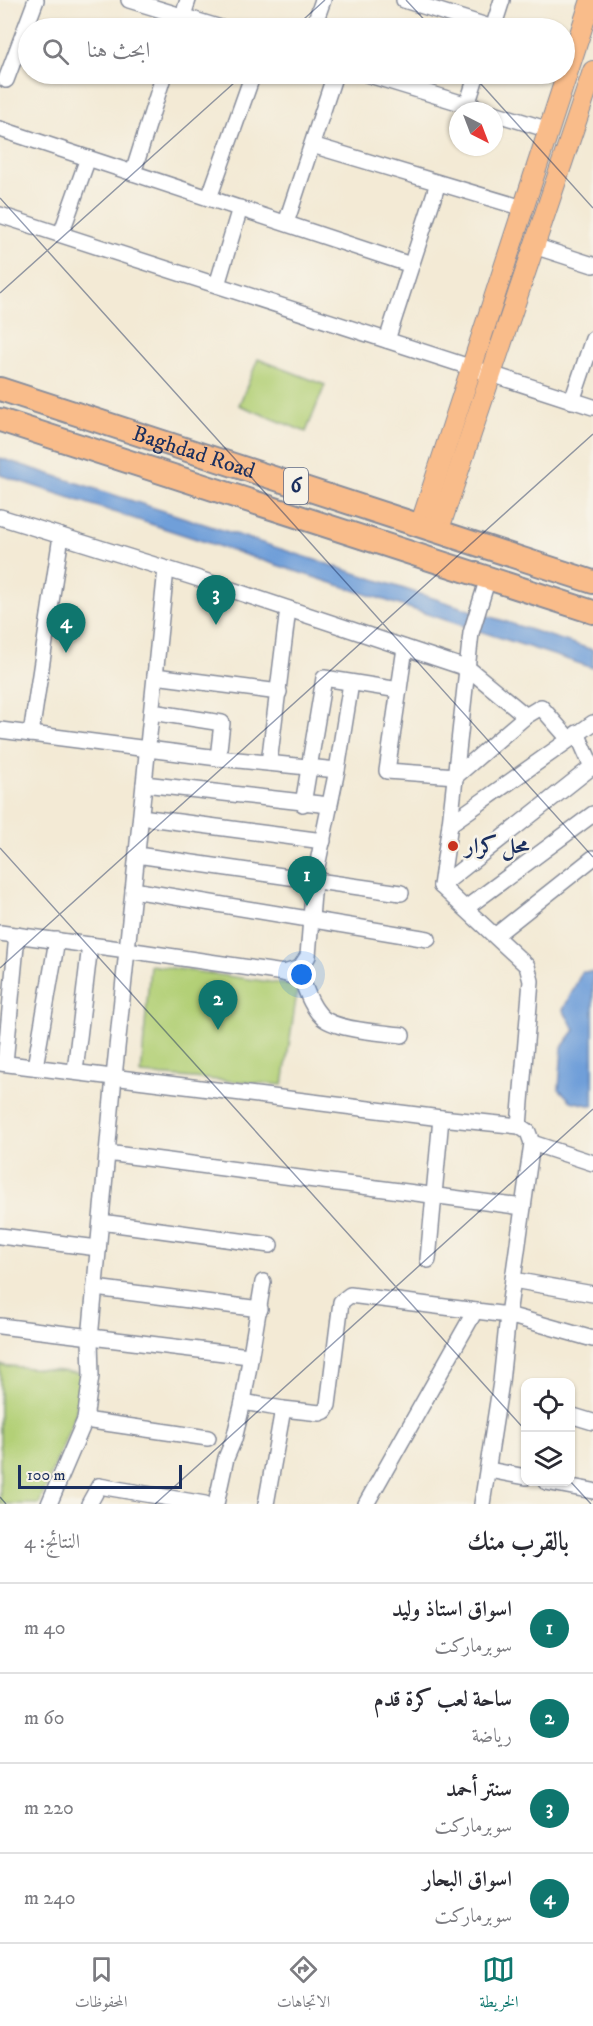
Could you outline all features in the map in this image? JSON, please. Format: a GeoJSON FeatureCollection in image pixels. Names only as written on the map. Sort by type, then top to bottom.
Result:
{"type":"FeatureCollection","features":[{"type":"Feature","properties":{"kind":"highway","name":"Baghdad Road"},"geometry":{"type":"LineString","coordinates":[[0,390],[593,582]]}},
{"type":"Feature","properties":{"kind":"highway","name":"Baghdad Road"},"geometry":{"type":"LineString","coordinates":[[0,420],[593,612]]}},
{"type":"Feature","properties":{"kind":"main road"},"geometry":{"type":"LineString","coordinates":[[575,50],[591,0]]}},
{"type":"Feature","properties":{"kind":"main road"},"geometry":{"type":"LineString","coordinates":[[429,529],[491,374],[593,71]]}},
{"type":"Feature","properties":{"kind":"main road"},"geometry":{"type":"LineString","coordinates":[[429,529],[471,368],[564,84]]}},
{"type":"Feature","properties":{"kind":"street"},"geometry":{"type":"LineString","coordinates":[[29,18],[36,0]]}},
{"type":"Feature","properties":{"kind":"street"},"geometry":{"type":"LineString","coordinates":[[129,0],[172,18]]}},
{"type":"Feature","properties":{"kind":"street"},"geometry":{"type":"LineString","coordinates":[[182,18],[188,0]]}},
{"type":"Feature","properties":{"kind":"street"},"geometry":{"type":"LineString","coordinates":[[317,18],[323,0]]}},
{"type":"Feature","properties":{"kind":"street"},"geometry":{"type":"LineString","coordinates":[[404,0],[461,18]]}},
{"type":"Feature","properties":{"kind":"street"},"geometry":{"type":"LineString","coordinates":[[496,18],[502,0]]}},
{"type":"Feature","properties":{"kind":"street"},"geometry":{"type":"LineString","coordinates":[[6,80],[18,48]]}},
{"type":"Feature","properties":{"kind":"street"},"geometry":{"type":"LineString","coordinates":[[133,173],[158,84]]}},
{"type":"Feature","properties":{"kind":"street"},"geometry":{"type":"LineString","coordinates":[[209,198],[249,84]]}},
{"type":"Feature","properties":{"kind":"street"},"geometry":{"type":"LineString","coordinates":[[286,223],[332,84]]}},
{"type":"Feature","properties":{"kind":"street"},"geometry":{"type":"LineString","coordinates":[[399,84],[457,102]]}},
{"type":"Feature","properties":{"kind":"street"},"geometry":{"type":"LineString","coordinates":[[468,102],[474,84]]}},
{"type":"Feature","properties":{"kind":"street"},"geometry":{"type":"LineString","coordinates":[[503,116],[549,130]]}},
{"type":"Feature","properties":{"kind":"street"},"geometry":{"type":"LineString","coordinates":[[0,129],[411,265]]}},
{"type":"Feature","properties":{"kind":"street"},"geometry":{"type":"LineString","coordinates":[[312,145],[523,208]]}},
{"type":"Feature","properties":{"kind":"street"},"geometry":{"type":"LineString","coordinates":[[61,234],[88,158]]}},
{"type":"Feature","properties":{"kind":"street"},"geometry":{"type":"LineString","coordinates":[[387,340],[438,183]]}},
{"type":"Feature","properties":{"kind":"street"},"geometry":{"type":"LineString","coordinates":[[217,285],[240,208]]}},
{"type":"Feature","properties":{"kind":"street"},"geometry":{"type":"LineString","coordinates":[[0,214],[593,407]]}},
{"type":"Feature","properties":{"kind":"street"},"geometry":{"type":"LineString","coordinates":[[534,246],[593,265]]}},
{"type":"Feature","properties":{"kind":"street"},"geometry":{"type":"LineString","coordinates":[[572,401],[593,339]]}},
{"type":"Feature","properties":{"kind":"street"},"geometry":{"type":"LineString","coordinates":[[0,517],[469,669],[526,716]]}},
{"type":"Feature","properties":{"kind":"street"},"geometry":{"type":"LineString","coordinates":[[31,734],[61,536]]}},
{"type":"Feature","properties":{"kind":"street"},"geometry":{"type":"LineString","coordinates":[[49,1504],[85,1420],[91,1376],[90,1339],[98,1248],[166,569]]}},
{"type":"Feature","properties":{"kind":"street"},"geometry":{"type":"LineString","coordinates":[[441,886],[469,669],[471,633],[488,578]]}},
{"type":"Feature","properties":{"kind":"street"},"geometry":{"type":"LineString","coordinates":[[269,763],[288,609]]}},
{"type":"Feature","properties":{"kind":"street"},"geometry":{"type":"LineString","coordinates":[[405,648],[387,771],[456,776],[526,716],[541,707],[573,736],[592,766],[441,886]]}},
{"type":"Feature","properties":{"kind":"street"},"geometry":{"type":"LineString","coordinates":[[155,676],[279,693]]}},
{"type":"Feature","properties":{"kind":"street"},"geometry":{"type":"LineString","coordinates":[[303,804],[324,678],[399,690]]}},
{"type":"Feature","properties":{"kind":"street"},"geometry":{"type":"LineString","coordinates":[[284,973],[300,968],[308,956],[314,880],[337,770],[351,683]]}},
{"type":"Feature","properties":{"kind":"street"},"geometry":{"type":"LineString","coordinates":[[152,712],[222,723],[218,758]]}},
{"type":"Feature","properties":{"kind":"street"},"geometry":{"type":"LineString","coordinates":[[450,824],[593,723]]}},
{"type":"Feature","properties":{"kind":"street"},"geometry":{"type":"LineString","coordinates":[[0,730],[218,758],[337,770]]}},
{"type":"Feature","properties":{"kind":"street"},"geometry":{"type":"LineString","coordinates":[[144,784],[329,806]]}},
{"type":"Feature","properties":{"kind":"street"},"geometry":{"type":"LineString","coordinates":[[466,908],[593,814]]}},
{"type":"Feature","properties":{"kind":"street"},"geometry":{"type":"LineString","coordinates":[[141,817],[323,841]]}},
{"type":"Feature","properties":{"kind":"street"},"geometry":{"type":"LineString","coordinates":[[137,855],[401,893]]}},
{"type":"Feature","properties":{"kind":"street"},"geometry":{"type":"LineString","coordinates":[[496,935],[593,858]]}},
{"type":"Feature","properties":{"kind":"street"},"geometry":{"type":"LineString","coordinates":[[441,886],[527,966],[531,981],[519,1126]]}},
{"type":"Feature","properties":{"kind":"street"},"geometry":{"type":"LineString","coordinates":[[133,890],[428,939]]}},
{"type":"Feature","properties":{"kind":"street"},"geometry":{"type":"LineString","coordinates":[[0,933],[284,973],[302,980],[311,1003],[324,1019],[352,1029],[402,1035]]}},
{"type":"Feature","properties":{"kind":"street"},"geometry":{"type":"LineString","coordinates":[[17,935],[2,1063],[519,1126],[528,1132],[532,1143],[489,1470],[482,1504]]}},
{"type":"Feature","properties":{"kind":"street"},"geometry":{"type":"LineString","coordinates":[[35,1067],[57,940]]}},
{"type":"Feature","properties":{"kind":"street"},"geometry":{"type":"LineString","coordinates":[[75,1071],[90,945]]}},
{"type":"Feature","properties":{"kind":"street"},"geometry":{"type":"LineString","coordinates":[[428,1260],[441,1118]]}},
{"type":"Feature","properties":{"kind":"street"},"geometry":{"type":"LineString","coordinates":[[532,1143],[593,1163]]}},
{"type":"Feature","properties":{"kind":"street"},"geometry":{"type":"LineString","coordinates":[[107,1153],[523,1207]]}},
{"type":"Feature","properties":{"kind":"street"},"geometry":{"type":"LineString","coordinates":[[101,1222],[270,1245]]}},
{"type":"Feature","properties":{"kind":"street"},"geometry":{"type":"LineString","coordinates":[[0,1236],[98,1248]]}},
{"type":"Feature","properties":{"kind":"street"},"geometry":{"type":"LineString","coordinates":[[513,1280],[593,1294]]}},
{"type":"Feature","properties":{"kind":"street"},"geometry":{"type":"LineString","coordinates":[[216,1504],[226,1458],[234,1439],[243,1402],[263,1282]]}},
{"type":"Feature","properties":{"kind":"street"},"geometry":{"type":"LineString","coordinates":[[95,1287],[260,1309]]}},
{"type":"Feature","properties":{"kind":"street"},"geometry":{"type":"LineString","coordinates":[[243,1402],[320,1413],[325,1410],[328,1406],[341,1302],[350,1295],[508,1315],[593,1339]]}},
{"type":"Feature","properties":{"kind":"street"},"geometry":{"type":"LineString","coordinates":[[366,1504],[475,1311]]}},
{"type":"Feature","properties":{"kind":"street"},"geometry":{"type":"LineString","coordinates":[[0,1326],[90,1339],[249,1356]]}},
{"type":"Feature","properties":{"kind":"street"},"geometry":{"type":"LineString","coordinates":[[266,1504],[283,1409]]}},
{"type":"Feature","properties":{"kind":"street"},"geometry":{"type":"LineString","coordinates":[[575,1417],[593,1422]]}},
{"type":"Feature","properties":{"kind":"street"},"geometry":{"type":"LineString","coordinates":[[85,1420],[208,1438]]}},
{"type":"Feature","properties":{"kind":"street"},"geometry":{"type":"LineString","coordinates":[[489,1470],[521,1476]]}},
{"type":"Feature","properties":{"kind":"street"},"geometry":{"type":"LineString","coordinates":[[89,1504],[99,1486]]}},
{"type":"Feature","properties":{"kind":"street"},"geometry":{"type":"LineString","coordinates":[[99,1486],[135,1504]]}},
{"type":"Feature","properties":{"kind":"street"},"geometry":{"type":"LineString","coordinates":[[99,1486],[205,1504]]}},
{"type":"Feature","properties":{"kind":"street"},"geometry":{"type":"LineString","coordinates":[[567,1486],[593,1491]]}},
{"type":"Feature","properties":{"kind":"green space"},"geometry":{"type":"Polygon","coordinates":[[[258,359],[325,385],[306,432],[239,405],[258,359]]]}},
{"type":"Feature","properties":{"kind":"green space"},"geometry":{"type":"Polygon","coordinates":[[[150,965],[298,986],[283,1085],[141,1074],[150,965]]]}},
{"type":"Feature","properties":{"kind":"green space"},"geometry":{"type":"Polygon","coordinates":[[[0,1365],[82,1373],[76,1413],[39,1504],[0,1504],[0,1365]]]}},
{"type":"Feature","properties":{"kind":"water"},"geometry":{"type":"Polygon","coordinates":[[[0,458],[593,650],[593,668],[0,475],[0,458]]]}},
{"type":"Feature","properties":{"kind":"water"},"geometry":{"type":"Polygon","coordinates":[[[582,972],[593,972],[593,1106],[571,1101],[559,1089],[562,1047],[575,1030],[563,1010],[582,972]]]}},
{"type":"Feature","properties":{"kind":"place","name":"سنتر أحمد"},"geometry":{"type":"Point","coordinates":[216,625]}},
{"type":"Feature","properties":{"kind":"place","name":"اسواق البحار"},"geometry":{"type":"Point","coordinates":[66,653]}},
{"type":"Feature","properties":{"kind":"place","name":"محل كرار"},"geometry":{"type":"Point","coordinates":[453,846]}},
{"type":"Feature","properties":{"kind":"place","name":"اسواق استاذ وليد"},"geometry":{"type":"Point","coordinates":[307,906]}},
{"type":"Feature","properties":{"kind":"place","name":"ساحة لعب كرة قدم"},"geometry":{"type":"Point","coordinates":[218,1030]}}]}
